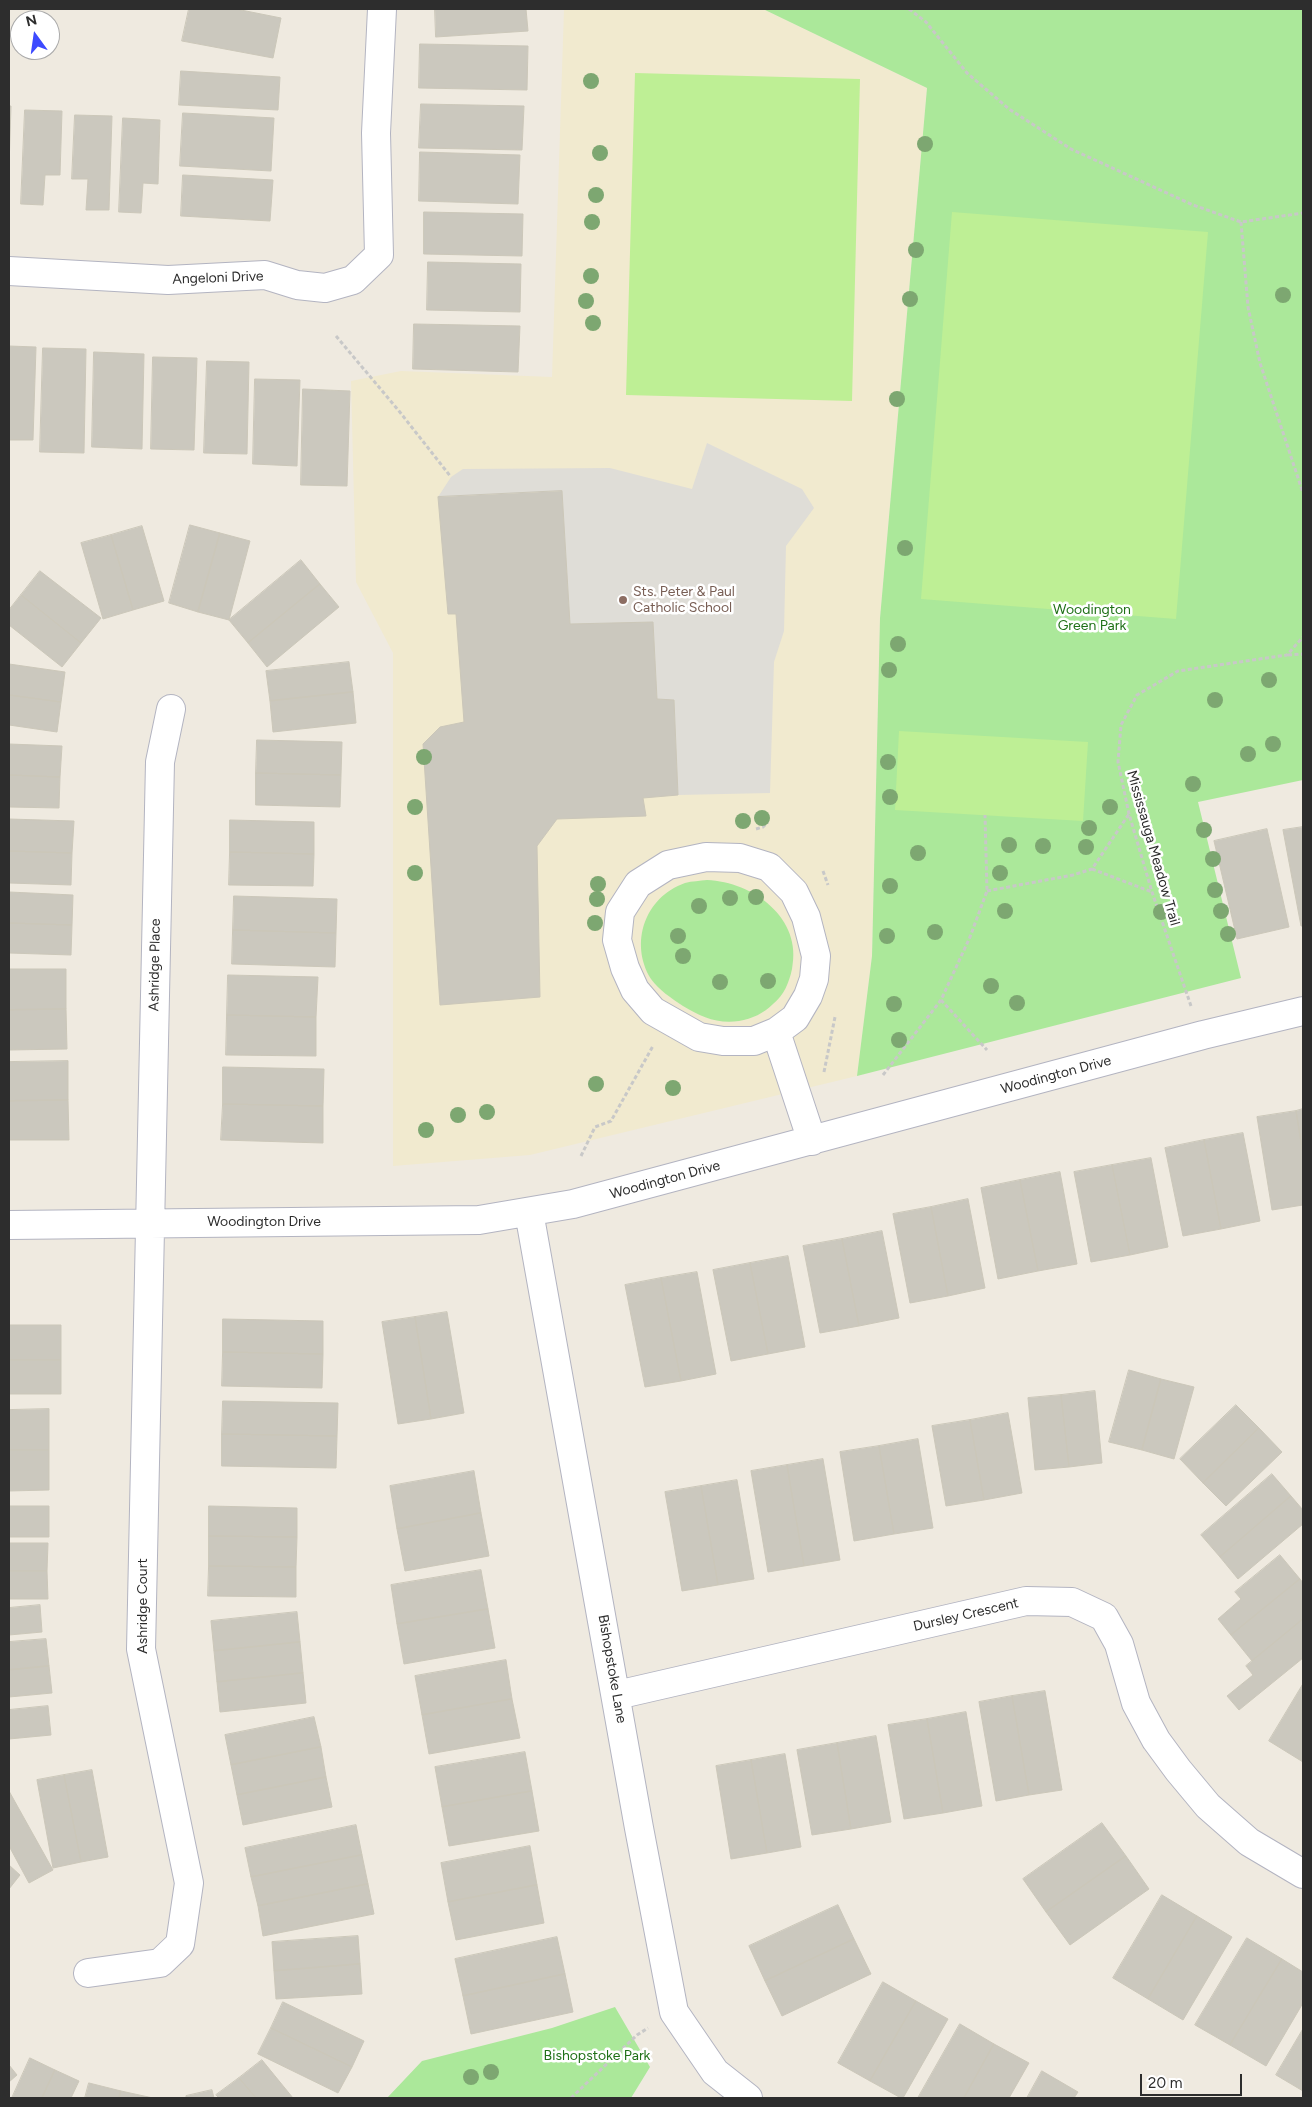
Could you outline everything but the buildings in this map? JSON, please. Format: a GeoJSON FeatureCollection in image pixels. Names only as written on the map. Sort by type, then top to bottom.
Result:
{"type":"FeatureCollection","features":[{"type":"Feature","properties":{"kind":"street","name":"Angeloni Drive"},"geometry":{"type":"LineString","coordinates":[[9,271],[168,280],[265,275],[297,285],[326,288],[353,280],[379,255],[376,133],[382,9]]}},
{"type":"Feature","properties":{"kind":"street","name":"Ashridge Place"},"geometry":{"type":"LineString","coordinates":[[149,1222],[160,762],[170,709]]}},
{"type":"Feature","properties":{"kind":"street"},"geometry":{"type":"LineString","coordinates":[[706,857],[740,858],[769,867],[794,892],[806,916],[816,956],[814,979],[808,996],[795,1018],[776,1032],[754,1040],[723,1041],[698,1037],[653,1011],[636,990],[625,968],[616,940],[620,912],[638,884],[668,864],[706,857]]}},
{"type":"Feature","properties":{"kind":"street","name":"Woodington Drive"},"geometry":{"type":"LineString","coordinates":[[9,1225],[149,1222],[479,1220],[530,1212],[573,1204],[1203,1035],[1303,1012]]}},
{"type":"Feature","properties":{"kind":"street"},"geometry":{"type":"LineString","coordinates":[[776,1032],[812,1141]]}},
{"type":"Feature","properties":{"kind":"street","name":"Bishopstoke Lane"},"geometry":{"type":"LineString","coordinates":[[530,1212],[617,1695],[639,1828],[674,2012],[715,2072],[748,2098]]}},
{"type":"Feature","properties":{"kind":"street","name":"Ashridge Court"},"geometry":{"type":"LineString","coordinates":[[88,1972],[160,1964],[180,1944],[189,1883],[141,1649],[149,1222]]}},
{"type":"Feature","properties":{"kind":"street","name":"Dursley Crescent"},"geometry":{"type":"LineString","coordinates":[[617,1695],[1026,1601],[1072,1602],[1104,1617],[1119,1644],[1136,1703],[1156,1740],[1208,1806],[1249,1842],[1303,1874]]}},
{"type":"Feature","properties":{"kind":"path"},"geometry":{"type":"LineString","coordinates":[[909,9],[926,22],[967,74],[1009,109],[1071,149],[1193,206],[1241,222],[1303,213]]}},
{"type":"Feature","properties":{"kind":"path"},"geometry":{"type":"LineString","coordinates":[[1241,222],[1248,307],[1260,363],[1303,493]]}},
{"type":"Feature","properties":{"kind":"path"},"geometry":{"type":"LineString","coordinates":[[336,336],[451,477]]}},
{"type":"Feature","properties":{"kind":"path"},"geometry":{"type":"LineString","coordinates":[[1287,655],[1303,637]]}},
{"type":"Feature","properties":{"kind":"path","name":"Mississauga Meadow Trail"},"geometry":{"type":"LineString","coordinates":[[1203,1035],[1186,995],[1129,814],[1118,762],[1121,725],[1137,695],[1178,671],[1303,654]]}},
{"type":"Feature","properties":{"kind":"path"},"geometry":{"type":"LineString","coordinates":[[1092,869],[1129,814]]}},
{"type":"Feature","properties":{"kind":"path"},"geometry":{"type":"LineString","coordinates":[[884,1076],[941,1000],[970,937],[988,891],[985,815]]}},
{"type":"Feature","properties":{"kind":"path"},"geometry":{"type":"LineString","coordinates":[[752,830],[763,827],[768,822]]}},
{"type":"Feature","properties":{"kind":"path"},"geometry":{"type":"LineString","coordinates":[[988,891],[1073,875],[1092,869],[1152,892]]}},
{"type":"Feature","properties":{"kind":"path"},"geometry":{"type":"LineString","coordinates":[[941,1000],[987,1050]]}},
{"type":"Feature","properties":{"kind":"path"},"geometry":{"type":"LineString","coordinates":[[647,1042],[659,1050]]}},
{"type":"Feature","properties":{"kind":"path"},"geometry":{"type":"LineString","coordinates":[[581,1156],[595,1128],[611,1121],[653,1045]]}},
{"type":"Feature","properties":{"kind":"path"},"geometry":{"type":"LineString","coordinates":[[572,2098],[637,2035],[674,2012]]}},
{"type":"Feature","properties":{"kind":"shaded area","name":"Sts. Peter & Paul Catholic School"},"geometry":{"type":"Polygon","coordinates":[[[564,9],[763,9],[927,88],[880,618],[872,956],[857,1076],[530,1155],[393,1166],[393,653],[356,582],[351,381],[401,371],[552,377],[564,9]]]}},
{"type":"Feature","properties":{"kind":"shaded area"},"geometry":{"type":"Polygon","coordinates":[[[707,443],[802,489],[814,508],[786,546],[784,631],[774,662],[770,793],[678,795],[674,700],[657,699],[653,622],[570,624],[562,491],[438,497],[451,477],[463,469],[610,468],[692,489],[707,443]]]}},
{"type":"Feature","properties":{"kind":"green space","name":"Woodington Green Park"},"geometry":{"type":"Polygon","coordinates":[[[763,9],[1303,9],[1303,780],[1198,802],[1241,978],[857,1076],[872,956],[880,618],[927,88],[763,9]]]}},
{"type":"Feature","properties":{"kind":"green space"},"geometry":{"type":"Polygon","coordinates":[[[635,73],[860,79],[852,401],[626,395],[635,73]]]}},
{"type":"Feature","properties":{"kind":"green space"},"geometry":{"type":"Polygon","coordinates":[[[952,212],[1208,232],[1176,619],[921,599],[952,212]]]}},
{"type":"Feature","properties":{"kind":"green space"},"geometry":{"type":"Polygon","coordinates":[[[899,731],[1088,742],[1083,821],[895,810],[899,731]]]}},
{"type":"Feature","properties":{"kind":"green space"},"geometry":{"type":"Polygon","coordinates":[[[707,880],[724,882],[757,896],[771,906],[782,919],[790,934],[793,951],[792,969],[786,988],[780,997],[762,1013],[749,1019],[731,1022],[709,1019],[696,1013],[674,1000],[658,987],[651,979],[645,965],[641,951],[642,936],[651,910],[671,890],[685,883],[707,880]]]}},
{"type":"Feature","properties":{"kind":"green space","name":"Bishopstoke Park"},"geometry":{"type":"Polygon","coordinates":[[[615,2007],[650,2067],[631,2098],[387,2098],[422,2061],[552,2028],[615,2007]]]}},
{"type":"Feature","properties":{"kind":"place","name":"Sts. Peter & Paul Catholic School"},"geometry":{"type":"Point","coordinates":[623,600]}}]}
